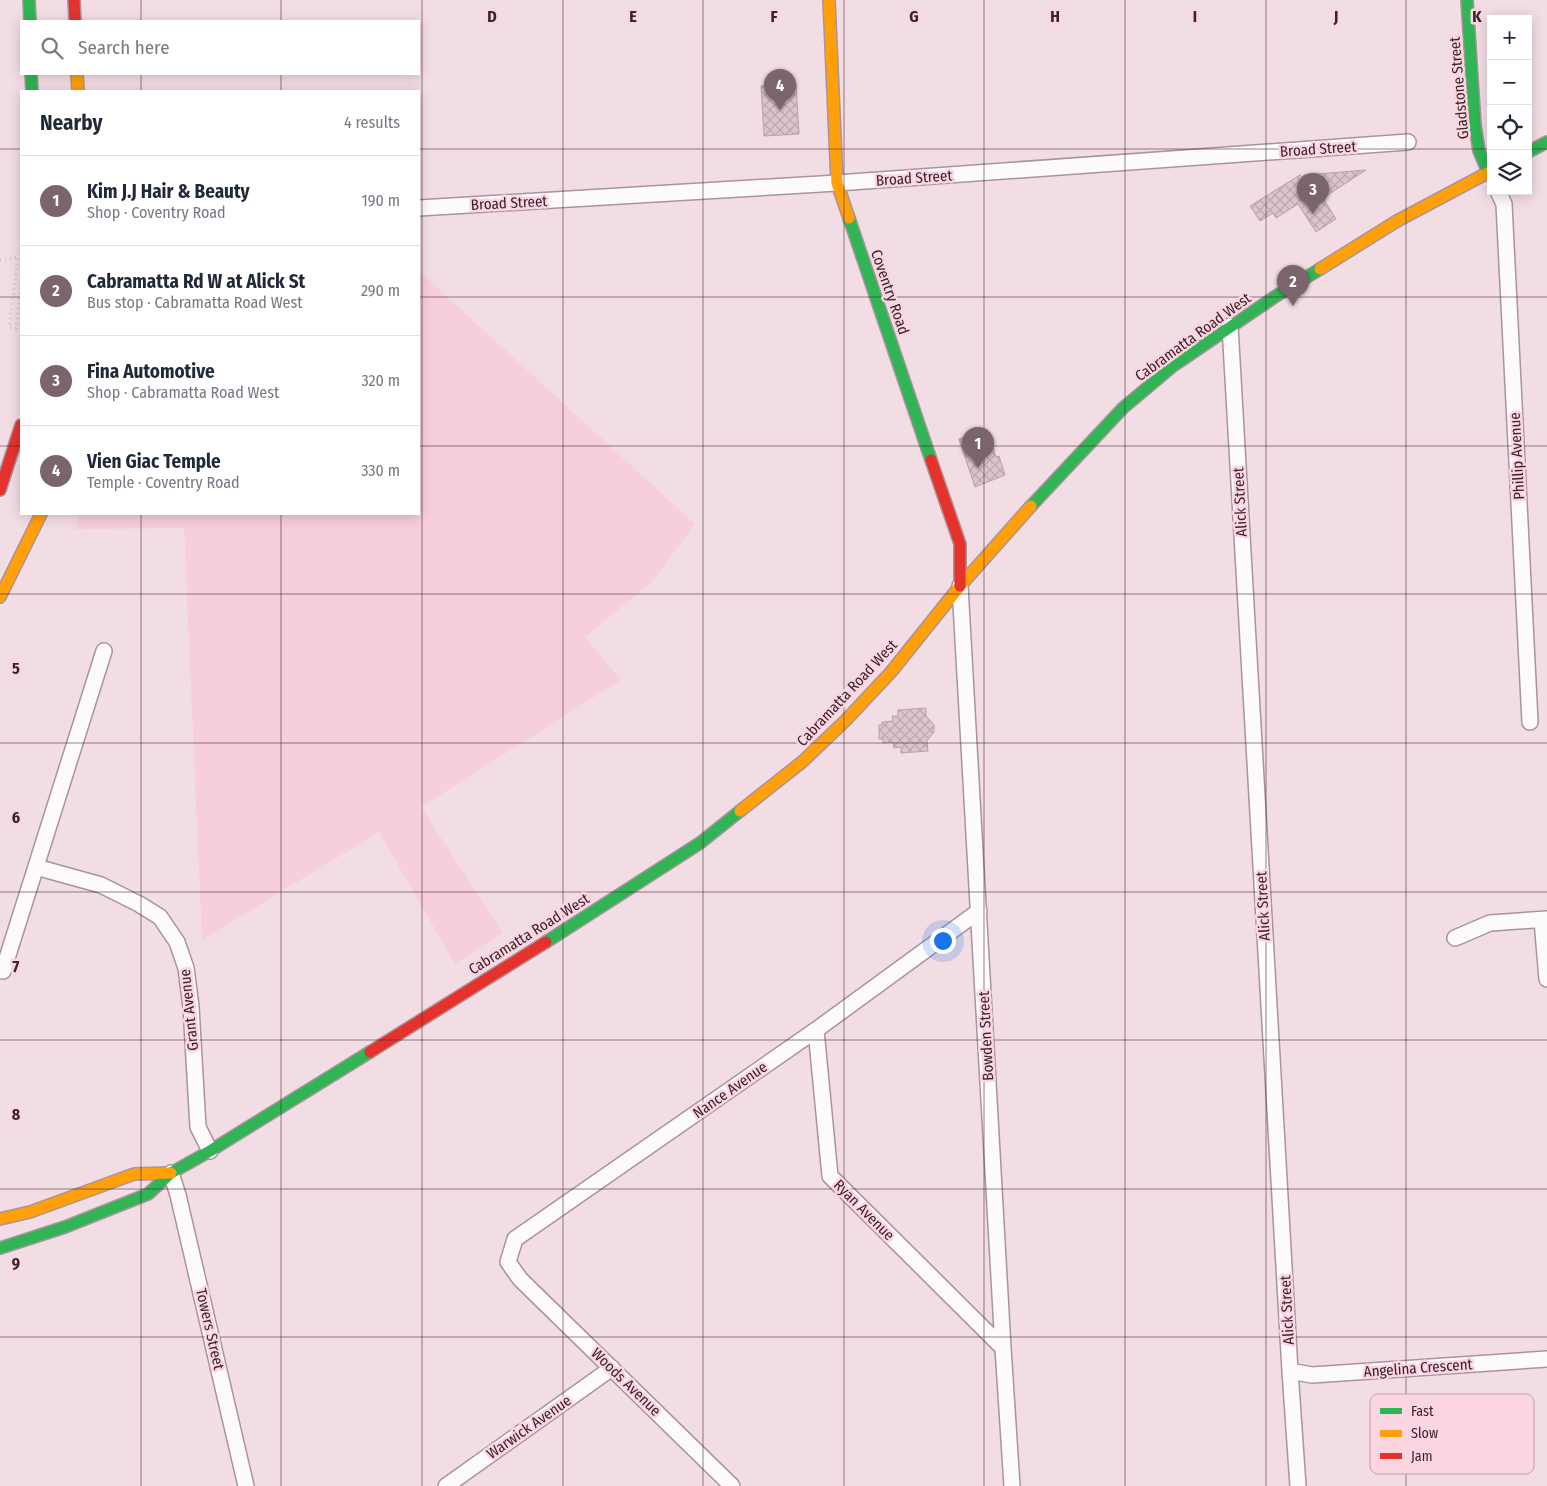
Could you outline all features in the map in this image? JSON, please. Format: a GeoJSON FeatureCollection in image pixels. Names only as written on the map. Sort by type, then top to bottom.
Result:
{"type":"FeatureCollection","features":[{"type":"Feature","properties":{"kind":"main road"},"geometry":{"type":"LineString","coordinates":[[29,0],[30,20]]}},
{"type":"Feature","properties":{"kind":"main road"},"geometry":{"type":"LineString","coordinates":[[74,0],[75,20]]}},
{"type":"Feature","properties":{"kind":"main road","name":"Coventry Road"},"geometry":{"type":"LineString","coordinates":[[829,0],[837,183],[960,544],[960,586]]}},
{"type":"Feature","properties":{"kind":"main road","name":"Gladstone Street"},"geometry":{"type":"LineString","coordinates":[[1467,0],[1475,125],[1479,150],[1487,167]]}},
{"type":"Feature","properties":{"kind":"main road"},"geometry":{"type":"LineString","coordinates":[[32,75],[32,90]]}},
{"type":"Feature","properties":{"kind":"main road"},"geometry":{"type":"LineString","coordinates":[[77,75],[78,90]]}},
{"type":"Feature","properties":{"kind":"main road"},"geometry":{"type":"LineString","coordinates":[[1532,150],[1547,142]]}},
{"type":"Feature","properties":{"kind":"main road","name":"Cabramatta Road West"},"geometry":{"type":"LineString","coordinates":[[0,1248],[65,1227],[148,1194],[171,1173],[210,1151],[428,1016],[700,843],[802,762],[846,720],[891,672],[960,586],[1040,496],[1123,408],[1173,366],[1276,296],[1398,221],[1487,176]]}},
{"type":"Feature","properties":{"kind":"main road"},"geometry":{"type":"LineString","coordinates":[[0,490],[20,428]]}},
{"type":"Feature","properties":{"kind":"main road"},"geometry":{"type":"LineString","coordinates":[[0,597],[41,515]]}},
{"type":"Feature","properties":{"kind":"main road","name":"Cabramatta Road West"},"geometry":{"type":"LineString","coordinates":[[0,1220],[30,1212],[134,1174],[171,1173]]}},
{"type":"Feature","properties":{"kind":"street","name":"Broad Street"},"geometry":{"type":"LineString","coordinates":[[420,208],[837,183],[1408,142]]}},
{"type":"Feature","properties":{"kind":"street","name":"Phillip Avenue"},"geometry":{"type":"LineString","coordinates":[[1500,195],[1504,204],[1530,722]]}},
{"type":"Feature","properties":{"kind":"street","name":"Alick Street"},"geometry":{"type":"LineString","coordinates":[[1230,326],[1298,1486]]}},
{"type":"Feature","properties":{"kind":"street","name":"Bowden Street"},"geometry":{"type":"LineString","coordinates":[[960,586],[1012,1486]]}},
{"type":"Feature","properties":{"kind":"street"},"geometry":{"type":"LineString","coordinates":[[3,972],[104,651]]}},
{"type":"Feature","properties":{"kind":"street","name":"Grant Avenue"},"geometry":{"type":"LineString","coordinates":[[36,867],[101,885],[140,904],[160,917],[178,942],[186,968],[191,1007],[198,1127],[210,1151]]}},
{"type":"Feature","properties":{"kind":"street","name":"Nance Avenue"},"geometry":{"type":"LineString","coordinates":[[520,1279],[508,1262],[515,1239],[816,1030],[979,911]]}},
{"type":"Feature","properties":{"kind":"street"},"geometry":{"type":"LineString","coordinates":[[1455,938],[1490,923],[1545,919],[1547,979]]}},
{"type":"Feature","properties":{"kind":"street","name":"Ryan Avenue"},"geometry":{"type":"LineString","coordinates":[[816,1030],[830,1176],[1003,1348]]}},
{"type":"Feature","properties":{"kind":"street","name":"Towers Street"},"geometry":{"type":"LineString","coordinates":[[171,1173],[246,1486]]}},
{"type":"Feature","properties":{"kind":"street","name":"Woods Avenue"},"geometry":{"type":"LineString","coordinates":[[520,1279],[732,1486]]}},
{"type":"Feature","properties":{"kind":"street","name":"Angelina Crescent"},"geometry":{"type":"LineString","coordinates":[[1290,1371],[1312,1376],[1547,1359]]}},
{"type":"Feature","properties":{"kind":"street","name":"Warwick Avenue"},"geometry":{"type":"LineString","coordinates":[[446,1486],[612,1368]]}},
{"type":"Feature","properties":{"kind":"path"},"geometry":{"type":"LineString","coordinates":[[0,260],[18,257],[9,327],[16,328],[20,294]]}},
{"type":"Feature","properties":{"kind":"shaded area"},"geometry":{"type":"Polygon","coordinates":[[[420,272],[695,524],[651,583],[585,637],[621,680],[421,807],[503,933],[455,964],[379,832],[202,940],[184,528],[75,529],[80,515],[420,515],[420,272]]]}},
{"type":"Feature","properties":{"kind":"building"},"geometry":{"type":"Polygon","coordinates":[[[796,84],[799,134],[764,136],[761,86],[796,84]]]}},
{"type":"Feature","properties":{"kind":"building"},"geometry":{"type":"Polygon","coordinates":[[[1366,170],[1323,198],[1336,219],[1316,232],[1298,204],[1276,218],[1273,213],[1260,221],[1250,206],[1300,175],[1302,177],[1304,175],[1366,170]]]}},
{"type":"Feature","properties":{"kind":"building"},"geometry":{"type":"Polygon","coordinates":[[[987,429],[996,457],[999,456],[1005,475],[975,487],[959,439],[987,429]]]}},
{"type":"Feature","properties":{"kind":"building"},"geometry":{"type":"Polygon","coordinates":[[[926,708],[926,716],[934,725],[934,732],[927,741],[928,751],[901,753],[901,747],[894,748],[893,742],[883,743],[883,739],[879,739],[879,725],[882,725],[882,722],[893,721],[892,716],[898,716],[898,710],[926,708]]]}},
{"type":"Feature","properties":{"kind":"traffic: fast"},"geometry":{"type":"LineString","coordinates":[[29,0],[30,20]]}},
{"type":"Feature","properties":{"kind":"traffic: fast"},"geometry":{"type":"LineString","coordinates":[[1467,0],[1475,125],[1479,151],[1487,170]]}},
{"type":"Feature","properties":{"kind":"traffic: fast"},"geometry":{"type":"LineString","coordinates":[[31,75],[32,90]]}},
{"type":"Feature","properties":{"kind":"traffic: fast"},"geometry":{"type":"LineString","coordinates":[[1532,150],[1547,142]]}},
{"type":"Feature","properties":{"kind":"traffic: fast"},"geometry":{"type":"LineString","coordinates":[[849,218],[931,460]]}},
{"type":"Feature","properties":{"kind":"traffic: fast"},"geometry":{"type":"LineString","coordinates":[[1031,506],[1123,408],[1173,366],[1276,296],[1320,269]]}},
{"type":"Feature","properties":{"kind":"traffic: fast"},"geometry":{"type":"LineString","coordinates":[[546,942],[700,843],[740,811]]}},
{"type":"Feature","properties":{"kind":"traffic: fast"},"geometry":{"type":"LineString","coordinates":[[0,1248],[65,1227],[148,1194],[171,1173],[370,1052]]}},
{"type":"Feature","properties":{"kind":"traffic: slow"},"geometry":{"type":"LineString","coordinates":[[829,0],[837,183],[849,218]]}},
{"type":"Feature","properties":{"kind":"traffic: slow"},"geometry":{"type":"LineString","coordinates":[[77,75],[78,90]]}},
{"type":"Feature","properties":{"kind":"traffic: slow"},"geometry":{"type":"LineString","coordinates":[[1320,269],[1397,221],[1487,173]]}},
{"type":"Feature","properties":{"kind":"traffic: slow"},"geometry":{"type":"LineString","coordinates":[[740,811],[802,762],[846,720],[891,672],[960,586],[1031,506]]}},
{"type":"Feature","properties":{"kind":"traffic: slow"},"geometry":{"type":"LineString","coordinates":[[0,597],[41,515]]}},
{"type":"Feature","properties":{"kind":"traffic: slow"},"geometry":{"type":"LineString","coordinates":[[0,1219],[30,1212],[134,1174],[171,1173]]}},
{"type":"Feature","properties":{"kind":"traffic: jam"},"geometry":{"type":"LineString","coordinates":[[74,0],[75,20]]}},
{"type":"Feature","properties":{"kind":"traffic: jam"},"geometry":{"type":"LineString","coordinates":[[0,490],[20,428]]}},
{"type":"Feature","properties":{"kind":"traffic: jam"},"geometry":{"type":"LineString","coordinates":[[931,460],[960,544],[960,586]]}},
{"type":"Feature","properties":{"kind":"traffic: jam"},"geometry":{"type":"LineString","coordinates":[[370,1052],[546,942]]}},
{"type":"Feature","properties":{"kind":"place","name":"Vien Giac Temple"},"geometry":{"type":"Point","coordinates":[780,110]}},
{"type":"Feature","properties":{"kind":"place","name":"Fina Automotive"},"geometry":{"type":"Point","coordinates":[1313,214]}},
{"type":"Feature","properties":{"kind":"place","name":"Cabramatta Rd W at Alick St"},"geometry":{"type":"Point","coordinates":[1293,306]}},
{"type":"Feature","properties":{"kind":"place","name":"Kim J.J Hair & Beauty"},"geometry":{"type":"Point","coordinates":[978,468]}}]}
